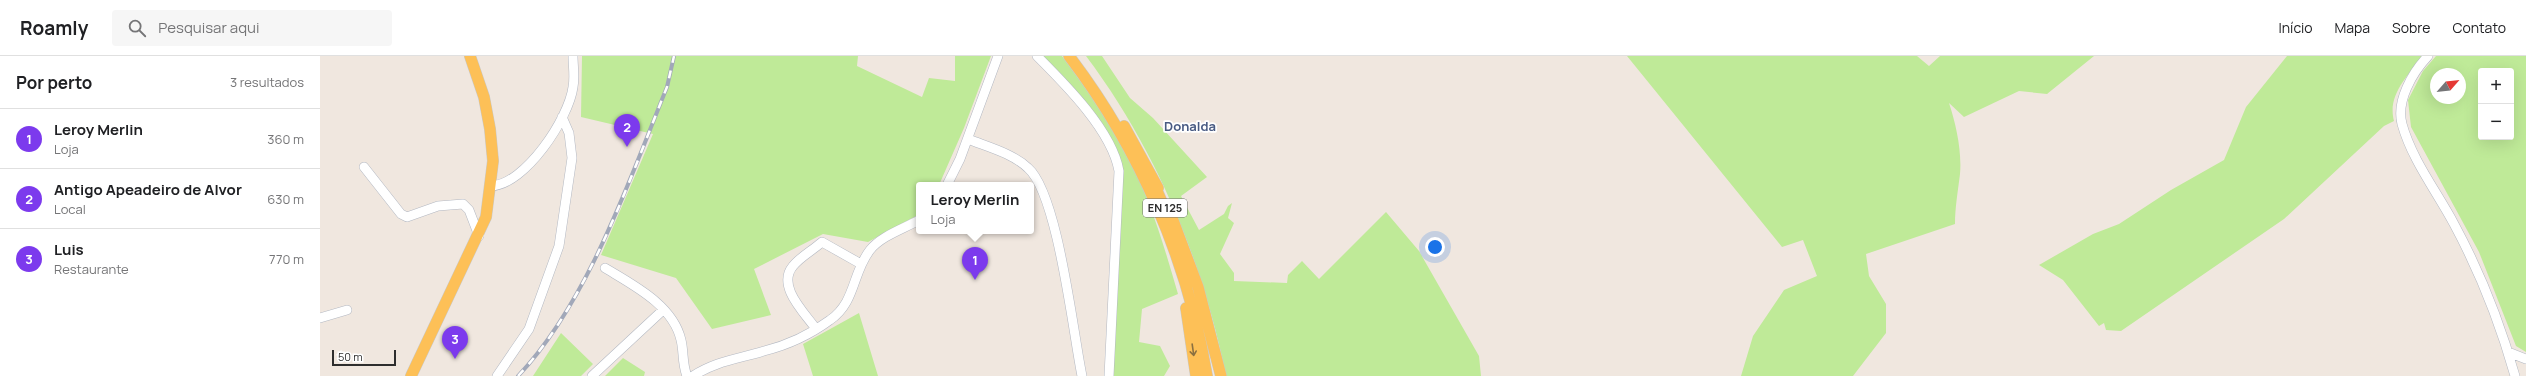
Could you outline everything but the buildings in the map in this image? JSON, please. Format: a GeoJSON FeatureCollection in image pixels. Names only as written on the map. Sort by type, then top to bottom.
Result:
{"type":"FeatureCollection","features":[{"type":"Feature","properties":{"kind":"main road"},"geometry":{"type":"LineString","coordinates":[[411,376],[479,236],[486,217],[493,161],[490,129],[484,97],[470,56]]}},
{"type":"Feature","properties":{"kind":"main road","name":"EN 125"},"geometry":{"type":"LineString","coordinates":[[1069,56],[1090,86],[1131,153],[1145,182],[1185,280],[1207,376]]}},
{"type":"Feature","properties":{"kind":"main road","name":"EN 125"},"geometry":{"type":"LineString","coordinates":[[1078,56],[1124,126],[1162,202],[1188,272],[1199,311],[1212,376]]}},
{"type":"Feature","properties":{"kind":"main road"},"geometry":{"type":"LineString","coordinates":[[1124,126],[1166,203],[1181,240],[1198,287],[1222,376]]}},
{"type":"Feature","properties":{"kind":"main road"},"geometry":{"type":"LineString","coordinates":[[1131,153],[1177,276],[1187,311],[1196,376]]}},
{"type":"Feature","properties":{"kind":"street"},"geometry":{"type":"LineString","coordinates":[[491,186],[502,185],[526,168],[552,136],[562,117],[573,88],[573,56]]}},
{"type":"Feature","properties":{"kind":"street"},"geometry":{"type":"LineString","coordinates":[[948,182],[968,139],[998,56]]}},
{"type":"Feature","properties":{"kind":"street"},"geometry":{"type":"LineString","coordinates":[[1038,56],[1104,133],[1116,158],[1119,171],[1109,376]]}},
{"type":"Feature","properties":{"kind":"street"},"geometry":{"type":"LineString","coordinates":[[2428,56],[2402,96],[2402,124],[2418,160],[2468,249],[2487,293],[2508,352],[2514,376]]}},
{"type":"Feature","properties":{"kind":"street"},"geometry":{"type":"LineString","coordinates":[[497,376],[529,329],[559,246],[572,158],[569,133],[562,117]]}},
{"type":"Feature","properties":{"kind":"street"},"geometry":{"type":"LineString","coordinates":[[968,139],[1019,161],[1037,178],[1049,209],[1058,247],[1082,376]]}},
{"type":"Feature","properties":{"kind":"street"},"geometry":{"type":"LineString","coordinates":[[364,167],[401,214],[407,216],[438,206],[462,204],[469,210],[479,236]]}},
{"type":"Feature","properties":{"kind":"street"},"geometry":{"type":"LineString","coordinates":[[693,376],[724,360],[787,344],[816,329],[845,308],[852,294],[861,264],[871,249],[883,239],[916,222]]}},
{"type":"Feature","properties":{"kind":"street"},"geometry":{"type":"LineString","coordinates":[[816,329],[787,287],[787,277],[793,266],[822,242],[861,264]]}},
{"type":"Feature","properties":{"kind":"street"},"geometry":{"type":"LineString","coordinates":[[605,268],[649,295],[674,324],[681,339],[684,369],[688,376]]}},
{"type":"Feature","properties":{"kind":"street"},"geometry":{"type":"LineString","coordinates":[[320,318],[347,310]]}},
{"type":"Feature","properties":{"kind":"street"},"geometry":{"type":"LineString","coordinates":[[592,376],[663,310]]}},
{"type":"Feature","properties":{"kind":"street"},"geometry":{"type":"LineString","coordinates":[[2508,352],[2526,359]]}},
{"type":"Feature","properties":{"kind":"green space"},"geometry":{"type":"Polygon","coordinates":[[[582,56],[858,56],[857,66],[922,97],[929,78],[955,81],[955,56],[991,56],[964,128],[940,182],[916,182],[916,216],[868,242],[823,234],[754,269],[771,315],[712,329],[676,278],[601,255],[653,134],[581,117],[582,56]]]}},
{"type":"Feature","properties":{"kind":"green space"},"geometry":{"type":"Polygon","coordinates":[[[1043,56],[1062,56],[1079,79],[1119,140],[1135,170],[1149,204],[1162,240],[1178,294],[1142,309],[1139,342],[1160,346],[1170,366],[1164,376],[1111,376],[1122,175],[1120,157],[1110,138],[1043,56]]]}},
{"type":"Feature","properties":{"kind":"green space"},"geometry":{"type":"Polygon","coordinates":[[[1086,56],[1102,56],[1130,98],[1153,118],[1207,177],[1181,196],[1199,230],[1224,214],[1228,206],[1232,203],[1228,218],[1234,223],[1220,254],[1234,273],[1234,281],[1287,283],[1288,275],[1302,261],[1319,279],[1386,212],[1419,251],[1479,356],[1481,376],[1226,376],[1204,291],[1174,208],[1134,129],[1086,56]]]}},
{"type":"Feature","properties":{"kind":"green space"},"geometry":{"type":"Polygon","coordinates":[[[1627,56],[1917,56],[1929,66],[1940,56],[2094,56],[2047,94],[2019,91],[1964,117],[1949,103],[1956,129],[1960,156],[1960,174],[1955,224],[1866,254],[1869,276],[1886,304],[1886,333],[1853,376],[1741,376],[1753,336],[1784,290],[1817,276],[1803,240],[1782,247],[1627,56]]]}},
{"type":"Feature","properties":{"kind":"green space"},"geometry":{"type":"Polygon","coordinates":[[[2287,56],[2422,56],[2405,78],[2396,94],[2393,103],[2394,121],[2384,126],[2284,219],[2121,331],[2106,330],[2104,323],[2099,326],[2063,280],[2039,265],[2093,234],[2119,224],[2171,190],[2224,160],[2246,107],[2287,56]]]}},
{"type":"Feature","properties":{"kind":"green space"},"geometry":{"type":"Polygon","coordinates":[[[2436,56],[2526,56],[2526,352],[2516,346],[2479,252],[2411,127],[2408,100],[2423,71],[2436,56]]]}},
{"type":"Feature","properties":{"kind":"green space"},"geometry":{"type":"Polygon","coordinates":[[[859,313],[878,376],[813,376],[803,344],[859,313]]]}},
{"type":"Feature","properties":{"kind":"green space"},"geometry":{"type":"Polygon","coordinates":[[[561,333],[593,364],[581,376],[533,376],[561,333]]]}},
{"type":"Feature","properties":{"kind":"green space"},"geometry":{"type":"Polygon","coordinates":[[[623,358],[645,372],[644,376],[605,376],[623,358]]]}},
{"type":"Feature","properties":{"kind":"railway"},"geometry":{"type":"LineString","coordinates":[[518,376],[543,346],[565,313],[586,277],[622,200],[638,161],[667,87],[674,56]]}},
{"type":"Feature","properties":{"kind":"place","name":"Antigo Apeadeiro de Alvor"},"geometry":{"type":"Point","coordinates":[627,147]}},
{"type":"Feature","properties":{"kind":"place","name":"Leroy Merlin"},"geometry":{"type":"Point","coordinates":[975,280]}},
{"type":"Feature","properties":{"kind":"place","name":"Luis"},"geometry":{"type":"Point","coordinates":[455,359]}},
{"type":"Feature","properties":{"kind":"district","name":"Donalda"},"geometry":{"type":"Point","coordinates":[1190,126]}}]}
